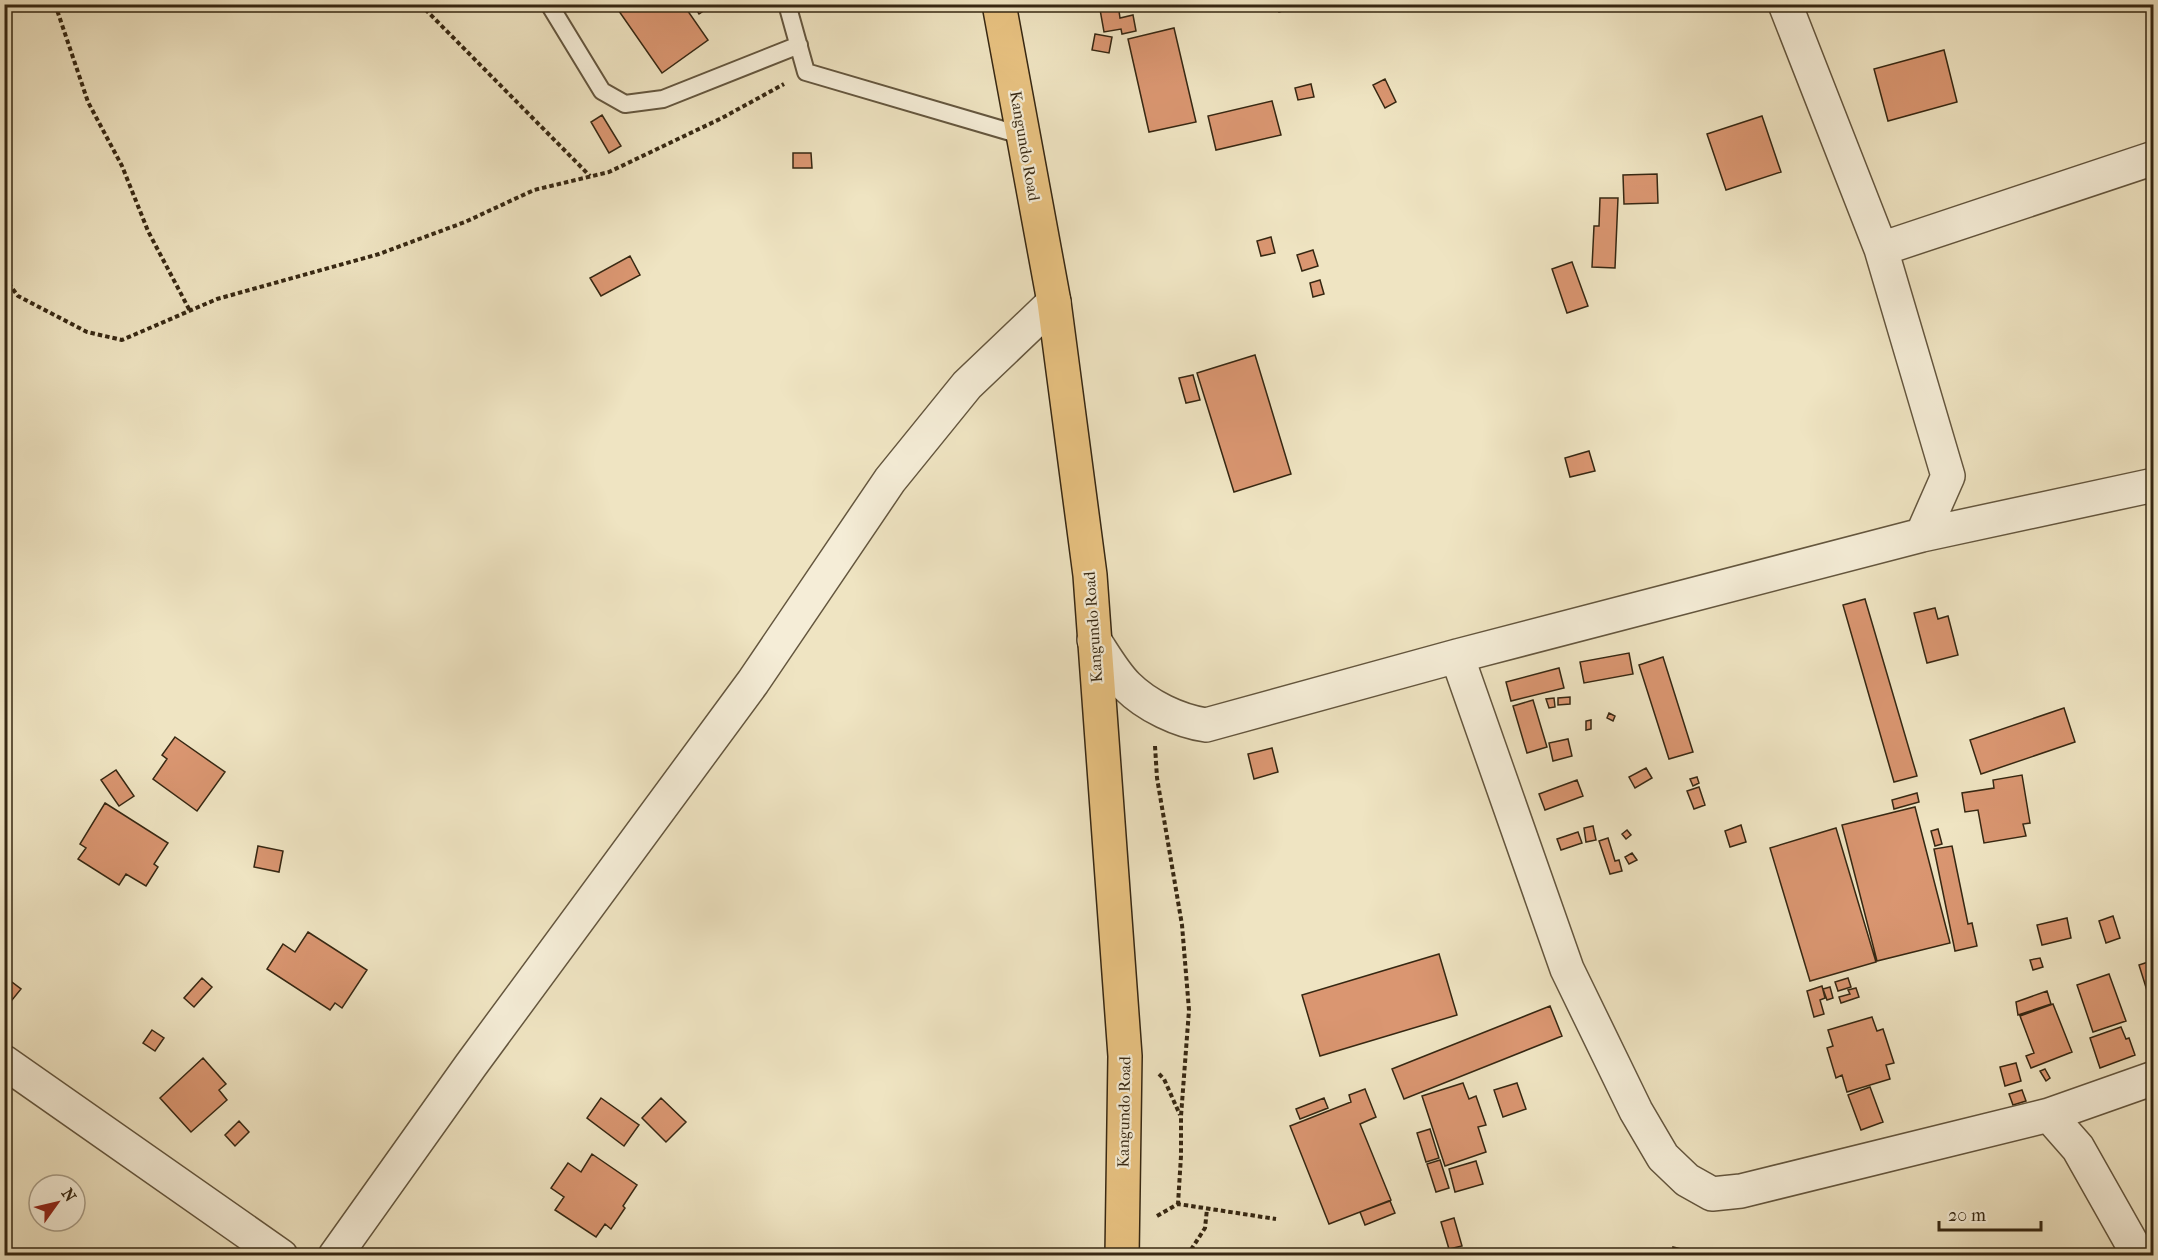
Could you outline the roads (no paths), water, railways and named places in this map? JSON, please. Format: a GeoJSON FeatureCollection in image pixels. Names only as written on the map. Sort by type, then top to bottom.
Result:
{"type":"FeatureCollection","features":[{"type":"Feature","properties":{"kind":"highway","name":"Kangundo Road"},"geometry":{"type":"LineString","coordinates":[[999,4],[1054,302],[1090,575],[1125,1056],[1122,1245]]}},
{"type":"Feature","properties":{"kind":"street"},"geometry":{"type":"LineString","coordinates":[[1785,4],[1881,249],[1948,476],[1922,535]]}},
{"type":"Feature","properties":{"kind":"street"},"geometry":{"type":"LineString","coordinates":[[1881,249],[2154,158]]}},
{"type":"Feature","properties":{"kind":"street"},"geometry":{"type":"LineString","coordinates":[[335,1256],[471,1065],[753,682],[890,480],[967,385],[1054,302]]}},
{"type":"Feature","properties":{"kind":"street"},"geometry":{"type":"LineString","coordinates":[[1094,640],[1127,686],[1153,705],[1190,723],[1206,725],[1922,535],[2154,485]]}},
{"type":"Feature","properties":{"kind":"street"},"geometry":{"type":"LineString","coordinates":[[1457,657],[1567,969],[1635,1111],[1664,1157],[1687,1180],[1712,1194],[1741,1191],[2049,1115],[2154,1078]]}},
{"type":"Feature","properties":{"kind":"street"},"geometry":{"type":"LineString","coordinates":[[4,1062],[281,1256]]}},
{"type":"Feature","properties":{"kind":"street"},"geometry":{"type":"LineString","coordinates":[[2049,1115],[2078,1148],[2139,1256]]}},
{"type":"Feature","properties":{"kind":"lane"},"geometry":{"type":"LineString","coordinates":[[549,4],[602,91],[625,104],[663,99],[799,45]]}},
{"type":"Feature","properties":{"kind":"lane"},"geometry":{"type":"LineString","coordinates":[[787,4],[806,72],[1023,136]]}}]}
